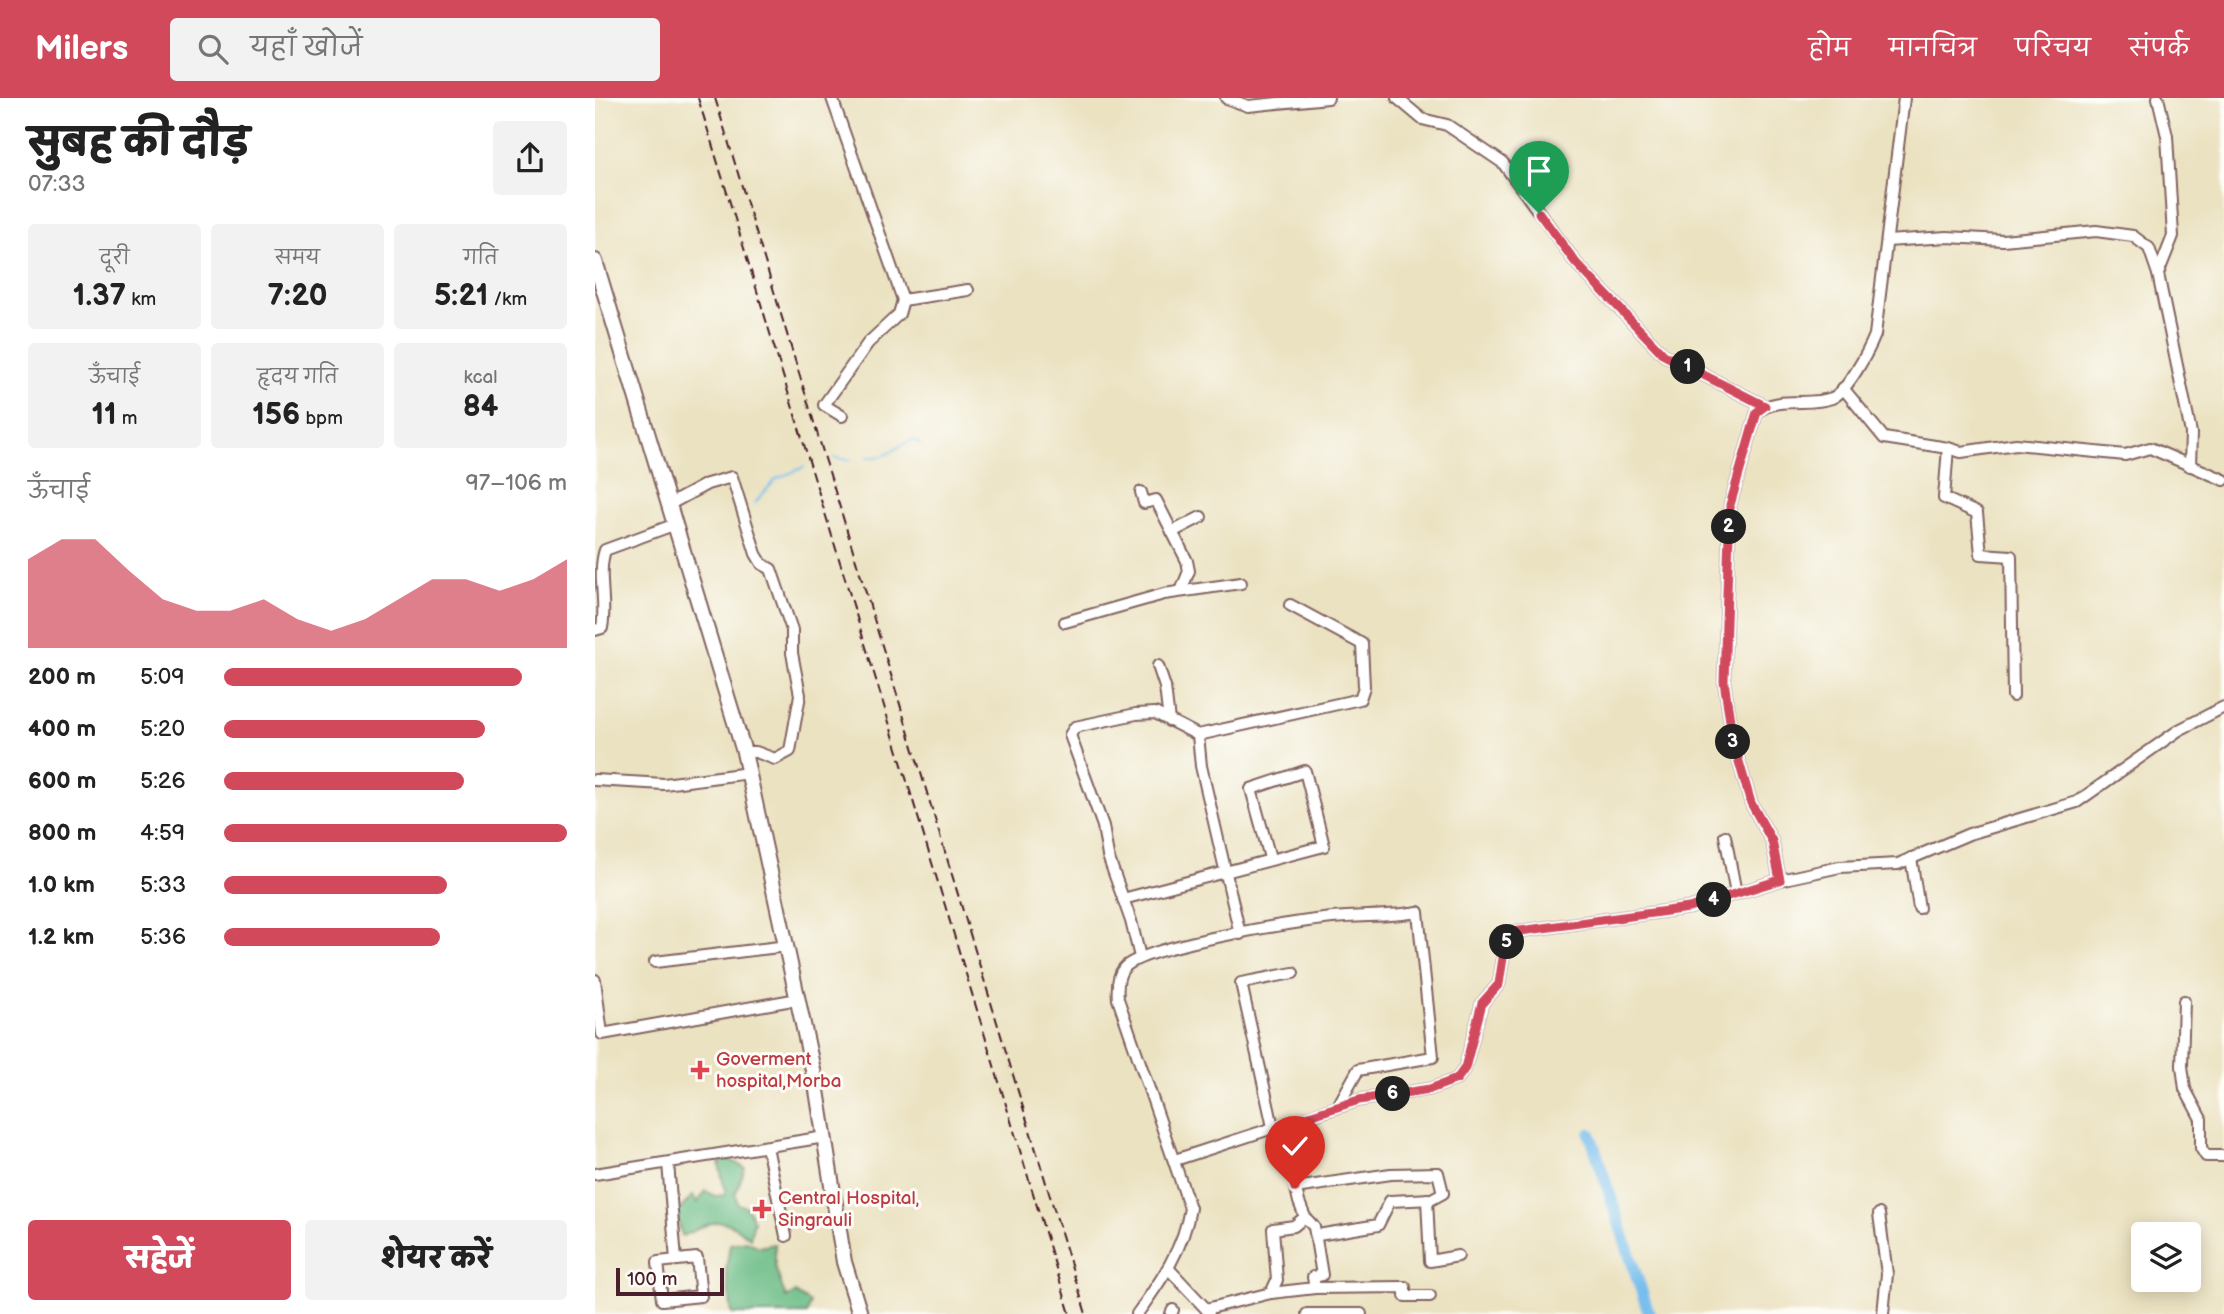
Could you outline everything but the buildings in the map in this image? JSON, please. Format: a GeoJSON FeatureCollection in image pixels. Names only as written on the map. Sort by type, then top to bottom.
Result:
{"type":"FeatureCollection","features":[{"type":"Feature","properties":{"kind":"main road"},"geometry":{"type":"LineString","coordinates":[[595,261],[744,752],[798,999],[825,1137],[844,1262],[860,1314]]}},
{"type":"Feature","properties":{"kind":"street"},"geometry":{"type":"LineString","coordinates":[[832,98],[903,300],[899,314],[868,343],[843,374],[835,394]]}},
{"type":"Feature","properties":{"kind":"street"},"geometry":{"type":"LineString","coordinates":[[1226,98],[1248,106],[1328,98]]}},
{"type":"Feature","properties":{"kind":"street"},"geometry":{"type":"LineString","coordinates":[[1397,98],[1423,119],[1447,125],[1503,163],[1576,263],[1664,355],[1765,406]]}},
{"type":"Feature","properties":{"kind":"street"},"geometry":{"type":"LineString","coordinates":[[1780,880],[1772,841],[1751,803],[1733,741],[1724,681],[1730,505],[1757,412],[1765,406],[1832,398],[1843,388],[1875,335],[1904,98]]}},
{"type":"Feature","properties":{"kind":"street"},"geometry":{"type":"LineString","coordinates":[[2158,98],[2167,136],[2173,236],[2158,274]]}},
{"type":"Feature","properties":{"kind":"street"},"geometry":{"type":"LineString","coordinates":[[1887,242],[1947,237],[2003,240],[2096,231],[2133,236],[2150,247],[2191,433],[2190,466]]}},
{"type":"Feature","properties":{"kind":"street"},"geometry":{"type":"LineString","coordinates":[[903,300],[968,289]]}},
{"type":"Feature","properties":{"kind":"street"},"geometry":{"type":"LineString","coordinates":[[1843,388],[1884,439],[1948,447],[1961,452],[2016,444],[2125,455],[2150,448],[2224,481]]}},
{"type":"Feature","properties":{"kind":"street"},"geometry":{"type":"LineString","coordinates":[[1948,447],[1944,498],[1977,513],[1981,554],[2011,556],[2013,696]]}},
{"type":"Feature","properties":{"kind":"street"},"geometry":{"type":"LineString","coordinates":[[670,504],[707,484],[732,477],[756,554],[762,564],[771,569],[789,618],[800,695],[790,751],[775,759],[756,752],[744,752]]}},
{"type":"Feature","properties":{"kind":"street"},"geometry":{"type":"LineString","coordinates":[[1141,492],[1144,503],[1156,500],[1189,571],[1181,591]]}},
{"type":"Feature","properties":{"kind":"street"},"geometry":{"type":"LineString","coordinates":[[1172,532],[1201,517]]}},
{"type":"Feature","properties":{"kind":"street"},"geometry":{"type":"LineString","coordinates":[[595,630],[602,628],[605,611],[601,562],[605,550],[676,524]]}},
{"type":"Feature","properties":{"kind":"street"},"geometry":{"type":"LineString","coordinates":[[1065,622],[1181,591],[1241,583]]}},
{"type":"Feature","properties":{"kind":"street"},"geometry":{"type":"LineString","coordinates":[[1140,957],[1108,856],[1103,826],[1070,735],[1075,727],[1136,714],[1155,713],[1198,735],[1360,699],[1364,687],[1362,644],[1290,604]]}},
{"type":"Feature","properties":{"kind":"street"},"geometry":{"type":"LineString","coordinates":[[1158,666],[1165,687],[1169,720]]}},
{"type":"Feature","properties":{"kind":"street"},"geometry":{"type":"LineString","coordinates":[[1175,1160],[1338,1106],[1430,1089],[1457,1079],[1465,1068],[1482,1003],[1499,984],[1505,945],[1513,932],[1689,908],[1780,880],[1840,867],[1898,864],[1969,834],[2077,802],[2179,730],[2224,707]]}},
{"type":"Feature","properties":{"kind":"street"},"geometry":{"type":"LineString","coordinates":[[1198,735],[1201,766],[1240,934]]}},
{"type":"Feature","properties":{"kind":"street"},"geometry":{"type":"LineString","coordinates":[[1123,900],[1270,858],[1324,846],[1305,771],[1251,789],[1270,858]]}},
{"type":"Feature","properties":{"kind":"street"},"geometry":{"type":"LineString","coordinates":[[595,780],[664,784],[749,773]]}},
{"type":"Feature","properties":{"kind":"street"},"geometry":{"type":"LineString","coordinates":[[1725,836],[1736,893]]}},
{"type":"Feature","properties":{"kind":"street"},"geometry":{"type":"LineString","coordinates":[[1912,858],[1919,908]]}},
{"type":"Feature","properties":{"kind":"street"},"geometry":{"type":"LineString","coordinates":[[1137,1314],[1168,1268],[1186,1232],[1190,1208],[1118,999],[1117,982],[1124,969],[1140,957],[1240,934],[1333,918],[1387,917],[1417,912],[1433,1057],[1358,1070],[1338,1106]]}},
{"type":"Feature","properties":{"kind":"street"},"geometry":{"type":"LineString","coordinates":[[655,962],[787,946]]}},
{"type":"Feature","properties":{"kind":"street"},"geometry":{"type":"LineString","coordinates":[[1293,973],[1241,983],[1295,1188],[1305,1217],[1314,1227],[1322,1275],[1313,1277],[1315,1288]]}},
{"type":"Feature","properties":{"kind":"street"},"geometry":{"type":"LineString","coordinates":[[595,980],[602,1034],[798,999]]}},
{"type":"Feature","properties":{"kind":"street"},"geometry":{"type":"LineString","coordinates":[[2184,1001],[2182,1066],[2185,1089],[2201,1119],[2201,1148],[2206,1156],[2224,1156]]}},
{"type":"Feature","properties":{"kind":"street"},"geometry":{"type":"LineString","coordinates":[[595,1174],[825,1137]]}},
{"type":"Feature","properties":{"kind":"street"},"geometry":{"type":"LineString","coordinates":[[767,1147],[786,1236]]}},
{"type":"Feature","properties":{"kind":"street"},"geometry":{"type":"LineString","coordinates":[[668,1163],[676,1260]]}},
{"type":"Feature","properties":{"kind":"street"},"geometry":{"type":"LineString","coordinates":[[1295,1188],[1391,1174],[1438,1172],[1443,1193],[1427,1199],[1390,1201],[1378,1225],[1318,1235]]}},
{"type":"Feature","properties":{"kind":"street"},"geometry":{"type":"LineString","coordinates":[[1427,1199],[1430,1261],[1458,1256]]}},
{"type":"Feature","properties":{"kind":"street"},"geometry":{"type":"LineString","coordinates":[[1879,1214],[1887,1274],[1883,1314]]}},
{"type":"Feature","properties":{"kind":"street"},"geometry":{"type":"LineString","coordinates":[[1271,1293],[1277,1280],[1273,1228],[1294,1226],[1305,1217]]}},
{"type":"Feature","properties":{"kind":"street"},"geometry":{"type":"LineString","coordinates":[[697,1258],[701,1296],[662,1300],[658,1262],[676,1260],[697,1258]]}},
{"type":"Feature","properties":{"kind":"street"},"geometry":{"type":"LineString","coordinates":[[1168,1268],[1209,1311],[1271,1293],[1315,1288],[1405,1287],[1405,1296],[1430,1296]]}},
{"type":"Feature","properties":{"kind":"street"},"geometry":{"type":"LineString","coordinates":[[1307,1314],[1361,1314]]}},
{"type":"Feature","properties":{"kind":"green space"},"geometry":{"type":"Polygon","coordinates":[[[726,1158],[745,1168],[735,1195],[738,1204],[747,1207],[754,1221],[750,1238],[724,1222],[710,1223],[682,1236],[676,1214],[693,1195],[697,1203],[706,1191],[715,1196],[726,1195],[719,1164],[726,1158]]]}},
{"type":"Feature","properties":{"kind":"green space"},"geometry":{"type":"Polygon","coordinates":[[[746,1241],[759,1247],[775,1244],[775,1267],[786,1298],[795,1293],[810,1303],[807,1314],[732,1314],[726,1270],[730,1244],[746,1241]]]}},
{"type":"Feature","properties":{"kind":"waterway"},"geometry":{"type":"LineString","coordinates":[[866,457],[888,454],[914,440],[920,444]]}},
{"type":"Feature","properties":{"kind":"waterway"},"geometry":{"type":"LineString","coordinates":[[834,458],[852,460]]}},
{"type":"Feature","properties":{"kind":"waterway"},"geometry":{"type":"LineString","coordinates":[[754,504],[776,479],[804,467]]}},
{"type":"Feature","properties":{"kind":"waterway"},"geometry":{"type":"LineString","coordinates":[[1590,1134],[1649,1314]]}},
{"type":"Feature","properties":{"kind":"railway"},"geometry":{"type":"LineString","coordinates":[[698,98],[1070,1314]]}},
{"type":"Feature","properties":{"kind":"railway"},"geometry":{"type":"LineString","coordinates":[[715,98],[1086,1314]]}},
{"type":"Feature","properties":{"kind":"place","name":"Goverment hospital,Morba"},"geometry":{"type":"Point","coordinates":[700,1070]}},
{"type":"Feature","properties":{"kind":"place","name":"Central Hospital, Singrauli"},"geometry":{"type":"Point","coordinates":[762,1209]}},
{"type":"Feature","properties":{"kind":"route"},"geometry":{"type":"LineString","coordinates":[[1295,1188],[1281,1125],[1359,1100],[1430,1089],[1457,1079],[1465,1068],[1469,1043],[1482,1003],[1499,984],[1505,945],[1513,932],[1689,908],[1780,880],[1772,841],[1751,803],[1733,741],[1724,681],[1730,505],[1757,412],[1765,406],[1664,355],[1576,263],[1539,213]]}}]}
